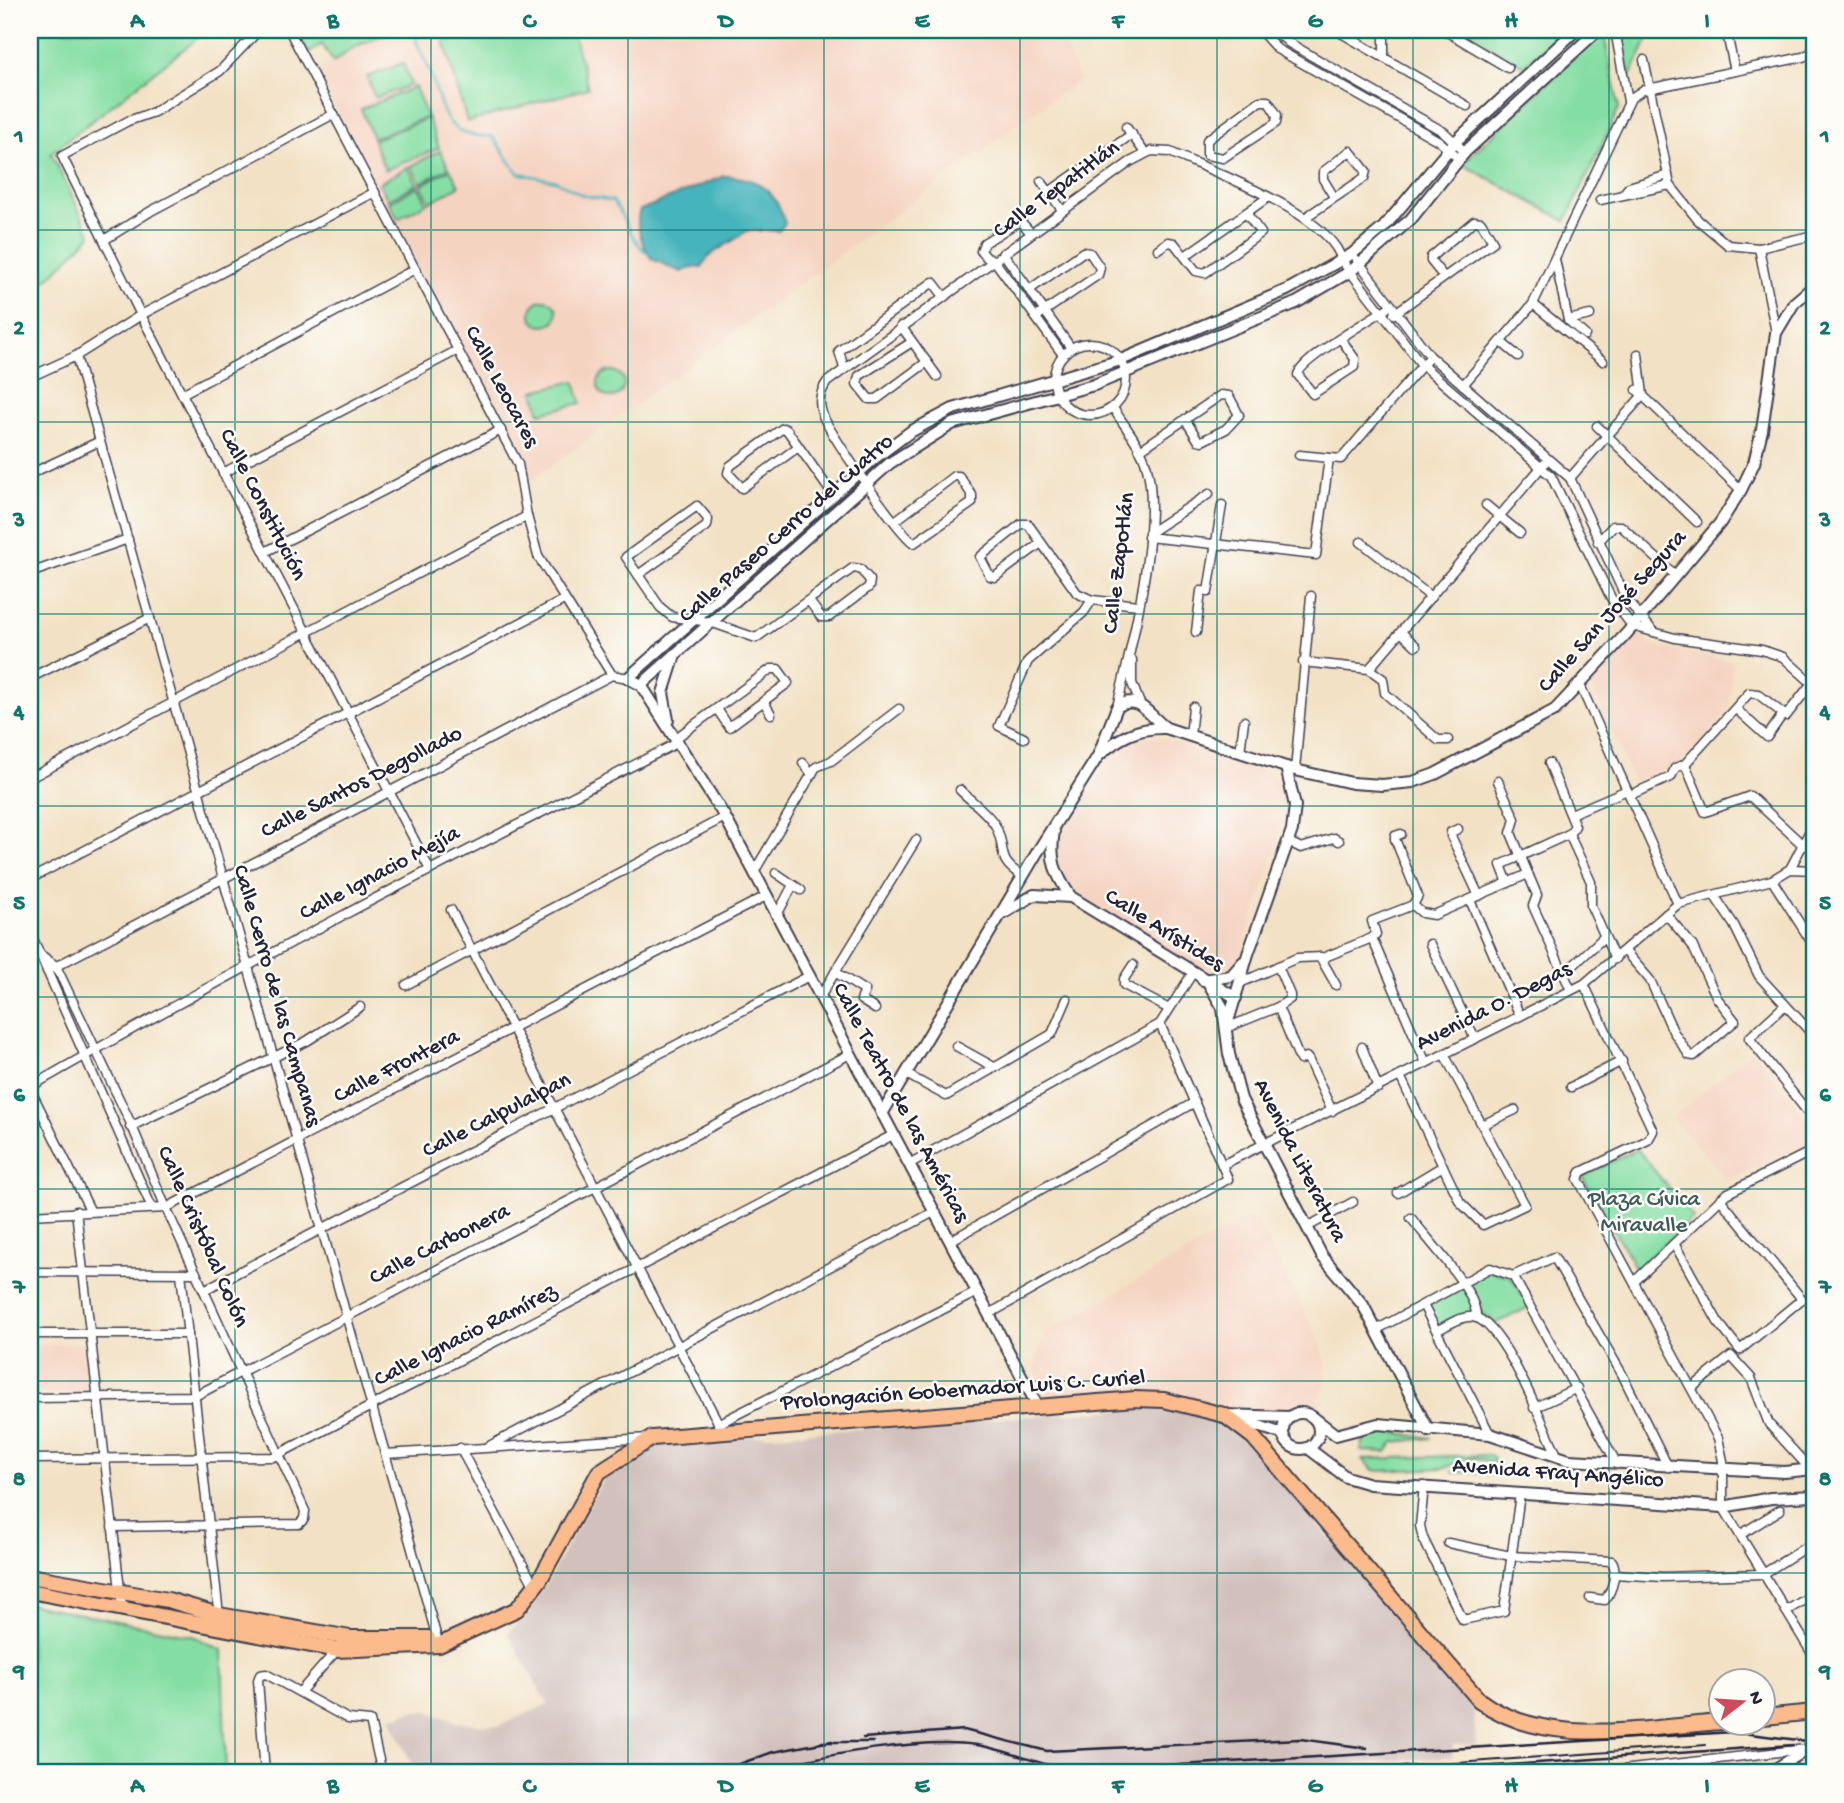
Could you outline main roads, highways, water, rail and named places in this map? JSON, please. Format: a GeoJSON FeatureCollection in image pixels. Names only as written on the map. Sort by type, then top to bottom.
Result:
{"type":"FeatureCollection","features":[{"type":"Feature","properties":{"kind":"main road","name":"Prolongación Gobernador Luis C. Curiel"},"geometry":{"type":"LineString","coordinates":[[30,1591],[337,1650],[438,1642],[460,1636],[517,1609],[535,1587],[599,1472],[652,1438],[721,1428],[1164,1400],[1224,1415],[1259,1444],[1479,1700],[1493,1710],[1523,1724],[1545,1729],[1602,1730],[1708,1723]]}},
{"type":"Feature","properties":{"kind":"main road","name":"Prolongación Gobernador Luis C. Curiel"},"geometry":{"type":"LineString","coordinates":[[30,1576],[168,1600],[219,1615],[350,1638],[438,1642]]}},
{"type":"Feature","properties":{"kind":"main road"},"geometry":{"type":"LineString","coordinates":[[1778,1716],[1814,1712]]}},
{"type":"Feature","properties":{"kind":"water"},"geometry":{"type":"Polygon","coordinates":[[[724,176],[747,179],[771,194],[785,223],[779,231],[746,231],[709,256],[702,268],[693,267],[681,272],[652,259],[640,236],[640,210],[724,176]]]}},
{"type":"Feature","properties":{"kind":"waterway"},"geometry":{"type":"LineString","coordinates":[[419,30],[416,41],[441,105],[452,125],[461,132],[492,136],[518,173],[556,181],[582,195],[613,201],[632,235],[647,253]]}},
{"type":"Feature","properties":{"kind":"tram line"},"geometry":{"type":"LineString","coordinates":[[1319,1773],[1706,1745]]}},
{"type":"Feature","properties":{"kind":"tram line"},"geometry":{"type":"LineString","coordinates":[[1244,1773],[1330,1767]]}},
{"type":"Feature","properties":{"kind":"railway"},"geometry":{"type":"LineString","coordinates":[[863,1738],[964,1730],[1047,1751],[1300,1739],[1367,1748]]}},
{"type":"Feature","properties":{"kind":"railway"},"geometry":{"type":"LineString","coordinates":[[770,1768],[845,1753],[929,1743],[977,1745],[1055,1767],[1081,1771],[1734,1732],[1814,1742]]}},
{"type":"Feature","properties":{"kind":"railway"},"geometry":{"type":"LineString","coordinates":[[714,1773],[773,1752],[832,1741]]}},
{"type":"Feature","properties":{"kind":"railway"},"geometry":{"type":"LineString","coordinates":[[822,1742],[873,1742]]}},
{"type":"Feature","properties":{"kind":"railway"},"geometry":{"type":"LineString","coordinates":[[1393,1773],[1793,1745]]}},
{"type":"Feature","properties":{"kind":"park label","name":"Plaza Cívica Miravalle"},"geometry":{"type":"Point","coordinates":[1644,1213]}}]}
